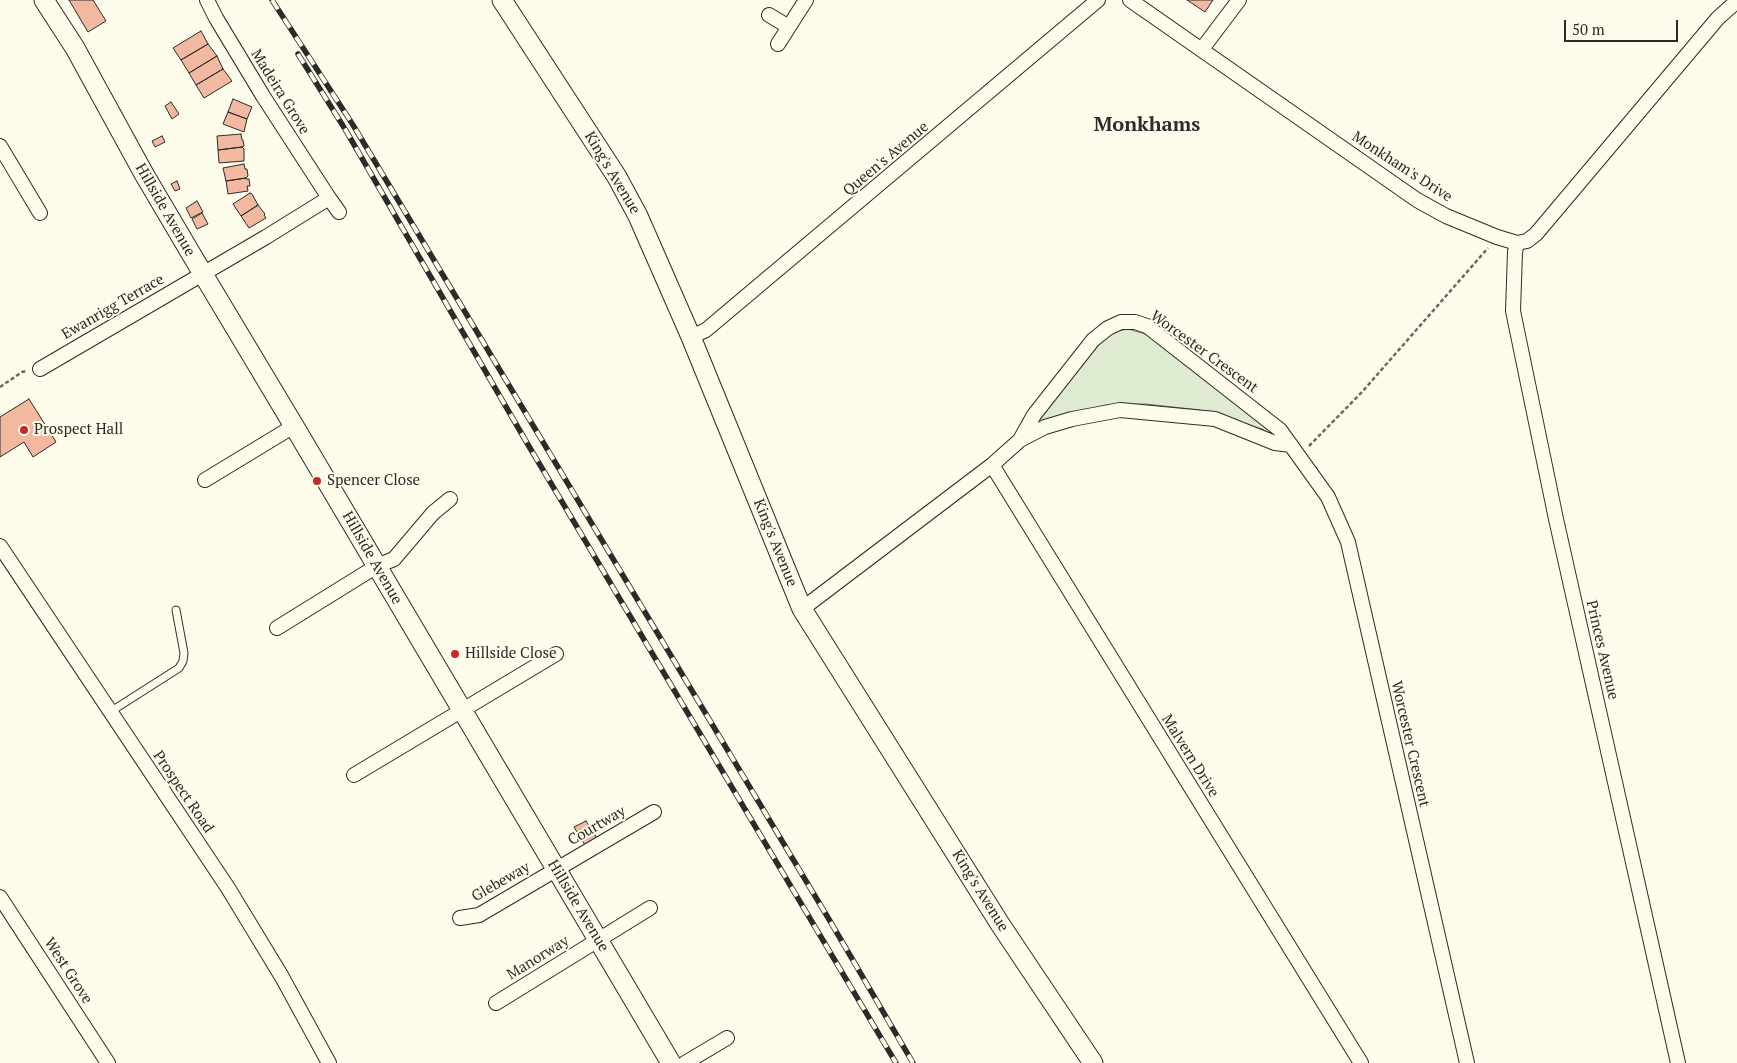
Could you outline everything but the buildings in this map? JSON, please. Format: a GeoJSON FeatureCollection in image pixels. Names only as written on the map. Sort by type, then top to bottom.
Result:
{"type":"FeatureCollection","features":[{"type":"Feature","properties":{"kind":"street","name":"Hillside Avenue"},"geometry":{"type":"LineString","coordinates":[[44,0],[74,48],[144,174],[671,1063]]}},
{"type":"Feature","properties":{"kind":"street","name":"Madeira Grove"},"geometry":{"type":"LineString","coordinates":[[207,0],[263,96],[339,212]]}},
{"type":"Feature","properties":{"kind":"street","name":"King's Avenue"},"geometry":{"type":"LineString","coordinates":[[502,0],[621,185],[638,216],[691,337],[802,610],[1000,924],[1093,1063]]}},
{"type":"Feature","properties":{"kind":"street"},"geometry":{"type":"LineString","coordinates":[[778,44],[806,0]]}},
{"type":"Feature","properties":{"kind":"street","name":"Queen's Avenue"},"geometry":{"type":"LineString","coordinates":[[691,337],[706,330],[1098,0]]}},
{"type":"Feature","properties":{"kind":"street","name":"Monkham's Drive"},"geometry":{"type":"LineString","coordinates":[[1130,0],[1417,200],[1446,216],[1497,237],[1517,243]]}},
{"type":"Feature","properties":{"kind":"street"},"geometry":{"type":"LineString","coordinates":[[1202,50],[1239,0]]}},
{"type":"Feature","properties":{"kind":"street"},"geometry":{"type":"LineString","coordinates":[[1517,243],[1527,241],[1536,234],[1718,18],[1737,1]]}},
{"type":"Feature","properties":{"kind":"street"},"geometry":{"type":"LineString","coordinates":[[769,15],[789,27]]}},
{"type":"Feature","properties":{"kind":"street"},"geometry":{"type":"LineString","coordinates":[[0,146],[40,213]]}},
{"type":"Feature","properties":{"kind":"street"},"geometry":{"type":"LineString","coordinates":[[203,274],[329,198]]}},
{"type":"Feature","properties":{"kind":"street","name":"Princes Avenue"},"geometry":{"type":"LineString","coordinates":[[1517,243],[1514,252],[1512,311],[1556,519],[1678,1063]]}},
{"type":"Feature","properties":{"kind":"street","name":"Ewanrigg Terrace"},"geometry":{"type":"LineString","coordinates":[[40,369],[203,274]]}},
{"type":"Feature","properties":{"kind":"street","name":"Worcester Crescent"},"geometry":{"type":"LineString","coordinates":[[1020,440],[1034,415],[1093,340],[1108,328],[1122,322],[1136,322],[1147,326],[1165,339],[1254,409],[1280,430],[1295,450],[1328,497],[1348,542],[1467,1063]]}},
{"type":"Feature","properties":{"kind":"street","name":"Worcester Crescent"},"geometry":{"type":"LineString","coordinates":[[802,610],[992,464],[1020,440],[1046,427],[1072,419],[1120,410],[1215,419],[1295,450]]}},
{"type":"Feature","properties":{"kind":"street"},"geometry":{"type":"LineString","coordinates":[[205,480],[294,426]]}},
{"type":"Feature","properties":{"kind":"street","name":"Malvern Drive"},"geometry":{"type":"LineString","coordinates":[[992,464],[1361,1063]]}},
{"type":"Feature","properties":{"kind":"street"},"geometry":{"type":"LineString","coordinates":[[277,628],[377,566],[394,559],[433,513],[450,499]]}},
{"type":"Feature","properties":{"kind":"street","name":"Prospect Road"},"geometry":{"type":"LineString","coordinates":[[0,546],[228,888],[282,977],[329,1063]]}},
{"type":"Feature","properties":{"kind":"street"},"geometry":{"type":"LineString","coordinates":[[354,776],[461,709],[556,654]]}},
{"type":"Feature","properties":{"kind":"street","name":"Courtway"},"geometry":{"type":"LineString","coordinates":[[556,869],[654,812]]}},
{"type":"Feature","properties":{"kind":"street","name":"Glebeway"},"geometry":{"type":"LineString","coordinates":[[460,918],[479,915],[556,869]]}},
{"type":"Feature","properties":{"kind":"street","name":"West Grove"},"geometry":{"type":"LineString","coordinates":[[0,897],[108,1063]]}},
{"type":"Feature","properties":{"kind":"street","name":"Manorway"},"geometry":{"type":"LineString","coordinates":[[496,1003],[650,908]]}},
{"type":"Feature","properties":{"kind":"street"},"geometry":{"type":"LineString","coordinates":[[685,1063],[727,1038]]}},
{"type":"Feature","properties":{"kind":"lane"},"geometry":{"type":"LineString","coordinates":[[110,712],[178,668],[183,661],[184,653],[176,610]]}},
{"type":"Feature","properties":{"kind":"path"},"geometry":{"type":"LineString","coordinates":[[1295,450],[1362,392],[1497,237]]}},
{"type":"Feature","properties":{"kind":"path"},"geometry":{"type":"LineString","coordinates":[[0,386],[22,372],[40,369]]}},
{"type":"Feature","properties":{"kind":"green space"},"geometry":{"type":"Polygon","coordinates":[[[1128,329],[1149,335],[1278,433],[1274,436],[1262,429],[1200,410],[1146,404],[1106,405],[1062,416],[1038,426],[1033,424],[1098,345],[1114,332],[1128,329]]]}},
{"type":"Feature","properties":{"kind":"railway"},"geometry":{"type":"LineString","coordinates":[[272,0],[353,125],[830,921],[913,1063]]}},
{"type":"Feature","properties":{"kind":"railway"},"geometry":{"type":"LineString","coordinates":[[298,54],[345,129],[527,443],[896,1063]]}},
{"type":"Feature","properties":{"kind":"place","name":"Prospect Hall"},"geometry":{"type":"Point","coordinates":[24,430]}},
{"type":"Feature","properties":{"kind":"place","name":"Spencer Close"},"geometry":{"type":"Point","coordinates":[317,481]}},
{"type":"Feature","properties":{"kind":"place","name":"Hillside Close"},"geometry":{"type":"Point","coordinates":[455,654]}},
{"type":"Feature","properties":{"kind":"district","name":"Monkhams"},"geometry":{"type":"Point","coordinates":[1147,125]}}]}
